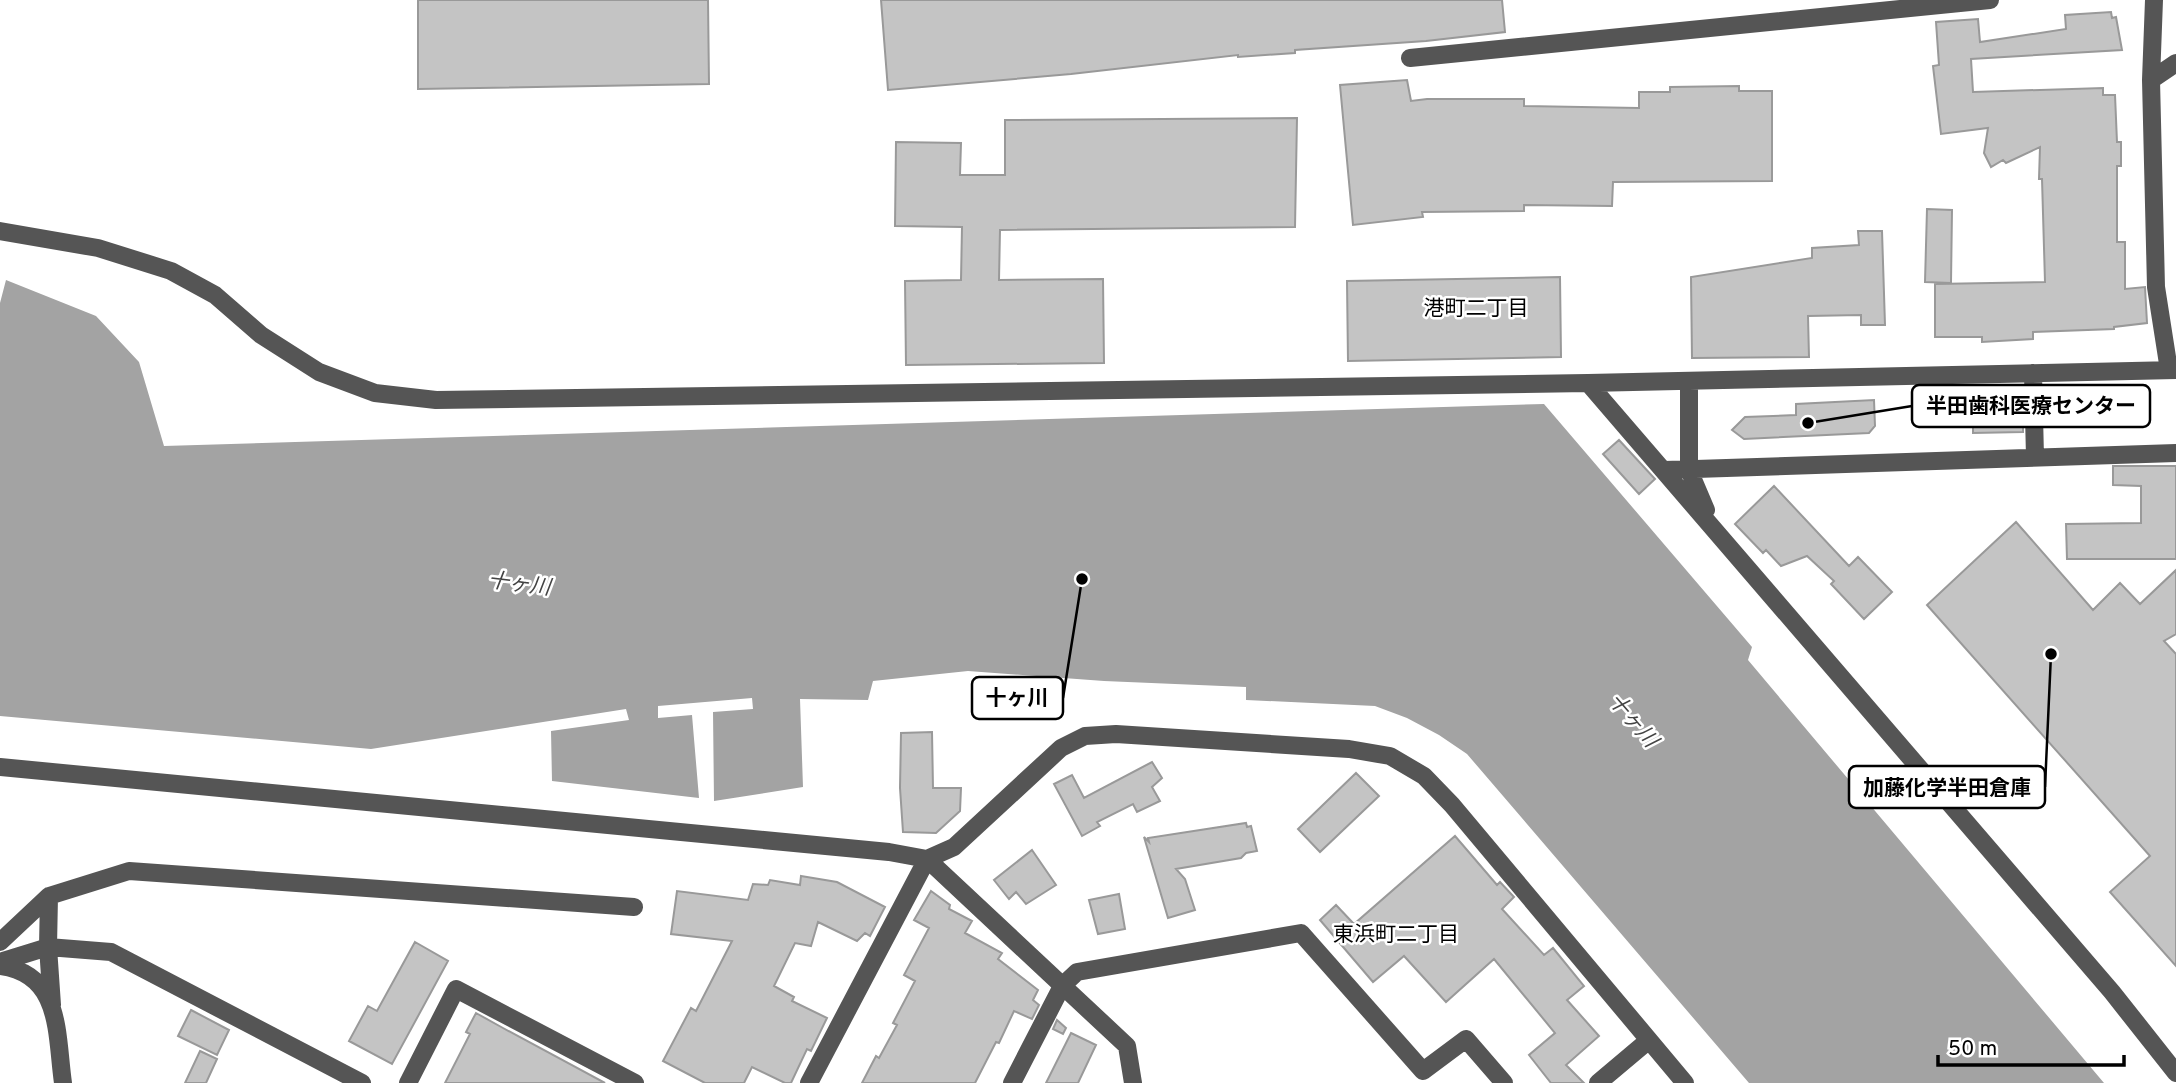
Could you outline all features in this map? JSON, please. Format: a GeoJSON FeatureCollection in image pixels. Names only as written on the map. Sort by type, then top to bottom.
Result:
{"type":"FeatureCollection","features":[{"type":"Feature","properties":{"kind":"street"},"geometry":{"type":"LineString","coordinates":[[1410,58],[1990,0]]}},
{"type":"Feature","properties":{"kind":"street"},"geometry":{"type":"LineString","coordinates":[[0,231],[98,248],[171,271],[215,295],[261,335],[319,372],[375,393],[436,400],[1588,383],[2173,370],[2156,287],[2151,80],[2154,0]]}},
{"type":"Feature","properties":{"kind":"street"},"geometry":{"type":"LineString","coordinates":[[2151,80],[2176,63]]}},
{"type":"Feature","properties":{"kind":"street"},"geometry":{"type":"LineString","coordinates":[[2032,373],[2035,457]]}},
{"type":"Feature","properties":{"kind":"street"},"geometry":{"type":"LineString","coordinates":[[1689,381],[1689,470],[1711,524]]}},
{"type":"Feature","properties":{"kind":"street"},"geometry":{"type":"LineString","coordinates":[[1588,383],[2112,992],[2176,1073]]}},
{"type":"Feature","properties":{"kind":"street"},"geometry":{"type":"LineString","coordinates":[[1665,470],[2176,453]]}},
{"type":"Feature","properties":{"kind":"street"},"geometry":{"type":"LineString","coordinates":[[809,1083],[927,859],[954,847],[1061,748],[1086,736],[1116,734],[1349,749],[1390,756],[1424,776],[1452,805],[1685,1083]]}},
{"type":"Feature","properties":{"kind":"street"},"geometry":{"type":"LineString","coordinates":[[0,767],[889,852],[927,859],[1127,1046],[1133,1083]]}},
{"type":"Feature","properties":{"kind":"street"},"geometry":{"type":"LineString","coordinates":[[0,942],[49,896],[129,871],[634,907]]}},
{"type":"Feature","properties":{"kind":"street"},"geometry":{"type":"LineString","coordinates":[[49,896],[48,947],[52,1005],[63,1083]]}},
{"type":"Feature","properties":{"kind":"street"},"geometry":{"type":"LineString","coordinates":[[1012,1083],[1062,986],[1077,972],[1301,933],[1423,1071],[1466,1039],[1504,1083]]}},
{"type":"Feature","properties":{"kind":"street"},"geometry":{"type":"LineString","coordinates":[[0,964],[48,947],[111,952],[362,1083]]}},
{"type":"Feature","properties":{"kind":"street"},"geometry":{"type":"LineString","coordinates":[[0,964],[17,968],[39,982],[52,1005]]}},
{"type":"Feature","properties":{"kind":"street"},"geometry":{"type":"LineString","coordinates":[[408,1083],[456,989],[611,1078],[635,1083]]}},
{"type":"Feature","properties":{"kind":"street"},"geometry":{"type":"LineString","coordinates":[[1598,1083],[1649,1040]]}},
{"type":"Feature","properties":{"kind":"water"},"geometry":{"type":"Polygon","coordinates":[[[6,280],[96,316],[139,362],[164,446],[1544,404],[1752,647],[1748,660],[2104,1083],[1749,1083],[1467,754],[1407,718],[1375,706],[1246,700],[1246,687],[1104,681],[968,671],[873,681],[868,700],[800,699],[803,787],[714,801],[713,712],[753,709],[752,698],[658,706],[658,718],[692,715],[699,798],[552,781],[551,731],[629,720],[626,709],[371,749],[0,716],[0,303],[6,280]]]}},
{"type":"Feature","properties":{"kind":"building"},"geometry":{"type":"Polygon","coordinates":[[[418,0],[708,0],[709,84],[418,89],[418,0]]]}},
{"type":"Feature","properties":{"kind":"building"},"geometry":{"type":"Polygon","coordinates":[[[881,0],[1502,0],[1505,32],[888,90],[881,0]]]}},
{"type":"Feature","properties":{"kind":"building"},"geometry":{"type":"Polygon","coordinates":[[[2111,12],[2112,18],[2116,17],[2122,50],[1971,59],[1973,92],[2103,88],[2103,95],[2115,95],[2117,142],[2121,142],[2121,166],[2117,166],[2117,242],[2125,242],[2125,289],[2145,287],[2147,323],[2114,329],[2033,332],[2033,339],[1982,342],[1982,337],[1935,337],[1935,284],[2045,282],[2042,179],[2039,179],[2040,147],[1991,167],[1984,153],[1988,128],[1941,134],[1933,66],[1939,65],[1936,22],[1978,19],[1980,42],[2066,29],[2065,15],[2111,12]]]}},
{"type":"Feature","properties":{"kind":"building"},"geometry":{"type":"Polygon","coordinates":[[[1407,80],[1411,101],[1524,99],[1524,106],[1639,108],[1639,92],[1670,92],[1670,87],[1739,86],[1739,91],[1772,91],[1772,181],[1613,182],[1612,206],[1524,205],[1524,211],[1422,212],[1423,217],[1353,225],[1340,85],[1407,80]]]}},
{"type":"Feature","properties":{"kind":"building"},"geometry":{"type":"Polygon","coordinates":[[[1297,118],[1295,227],[1000,230],[999,280],[1103,279],[1104,363],[906,365],[905,281],[961,280],[962,227],[895,226],[896,142],[961,143],[960,175],[1005,175],[1005,120],[1297,118]]]}},
{"type":"Feature","properties":{"kind":"building"},"geometry":{"type":"Polygon","coordinates":[[[1927,209],[1952,210],[1951,283],[1925,282],[1927,209]]]}},
{"type":"Feature","properties":{"kind":"building"},"geometry":{"type":"Polygon","coordinates":[[[1858,231],[1882,231],[1885,325],[1861,325],[1861,315],[1808,316],[1809,357],[1692,358],[1691,277],[1812,258],[1812,248],[1859,245],[1858,231]]]}},
{"type":"Feature","properties":{"kind":"building"},"geometry":{"type":"Polygon","coordinates":[[[1560,277],[1561,357],[1348,361],[1347,281],[1560,277]]]}},
{"type":"Feature","properties":{"kind":"building"},"geometry":{"type":"Polygon","coordinates":[[[1874,400],[1875,426],[1869,433],[1744,439],[1732,430],[1745,417],[1796,415],[1796,404],[1874,400]]]}},
{"type":"Feature","properties":{"kind":"building"},"geometry":{"type":"Polygon","coordinates":[[[1973,414],[2023,414],[2023,432],[1973,433],[1973,414]]]}},
{"type":"Feature","properties":{"kind":"building"},"geometry":{"type":"Polygon","coordinates":[[[1619,440],[1655,479],[1639,494],[1603,454],[1619,440]]]}},
{"type":"Feature","properties":{"kind":"building"},"geometry":{"type":"Polygon","coordinates":[[[2113,466],[2176,466],[2176,559],[2067,559],[2066,524],[2141,523],[2141,486],[2113,485],[2113,466]]]}},
{"type":"Feature","properties":{"kind":"building"},"geometry":{"type":"Polygon","coordinates":[[[1774,486],[1849,566],[1858,557],[1892,592],[1864,619],[1831,584],[1834,581],[1807,556],[1781,566],[1766,550],[1763,553],[1735,524],[1774,486]]]}},
{"type":"Feature","properties":{"kind":"building"},"geometry":{"type":"Polygon","coordinates":[[[2016,522],[2093,610],[2120,583],[2140,604],[2176,570],[2176,634],[2164,641],[2176,654],[2176,966],[2110,892],[2150,856],[1927,605],[2016,522]]]}},
{"type":"Feature","properties":{"kind":"building"},"geometry":{"type":"Polygon","coordinates":[[[932,732],[933,788],[961,788],[960,811],[936,833],[903,832],[900,788],[901,733],[932,732]]]}},
{"type":"Feature","properties":{"kind":"building"},"geometry":{"type":"Polygon","coordinates":[[[1152,762],[1162,778],[1152,787],[1160,801],[1137,812],[1133,804],[1097,822],[1100,826],[1082,836],[1054,784],[1072,775],[1084,798],[1152,762]]]}},
{"type":"Feature","properties":{"kind":"building"},"geometry":{"type":"Polygon","coordinates":[[[1356,773],[1379,796],[1320,852],[1298,829],[1356,773]]]}},
{"type":"Feature","properties":{"kind":"building"},"geometry":{"type":"Polygon","coordinates":[[[1246,823],[1247,827],[1251,826],[1257,851],[1246,853],[1241,858],[1176,869],[1185,879],[1195,910],[1168,918],[1144,837],[1149,842],[1148,838],[1246,823]]]}},
{"type":"Feature","properties":{"kind":"building"},"geometry":{"type":"Polygon","coordinates":[[[1455,836],[1497,885],[1500,882],[1514,897],[1502,909],[1544,955],[1553,948],[1584,986],[1567,1000],[1599,1036],[1566,1065],[1584,1083],[1551,1083],[1529,1055],[1555,1033],[1494,959],[1446,1002],[1404,956],[1373,982],[1320,920],[1336,905],[1354,924],[1455,836]]]}},
{"type":"Feature","properties":{"kind":"building"},"geometry":{"type":"Polygon","coordinates":[[[1032,850],[1056,885],[1026,904],[1016,892],[1009,899],[994,880],[1032,850]]]}},
{"type":"Feature","properties":{"kind":"building"},"geometry":{"type":"Polygon","coordinates":[[[801,876],[837,882],[885,907],[870,936],[865,933],[857,941],[818,922],[811,946],[795,943],[774,986],[794,997],[792,1001],[827,1018],[811,1051],[807,1049],[791,1083],[785,1083],[752,1067],[744,1083],[705,1083],[663,1061],[691,1008],[696,1011],[732,941],[671,934],[677,891],[748,900],[753,884],[768,885],[770,880],[800,885],[801,876]]]}},
{"type":"Feature","properties":{"kind":"building"},"geometry":{"type":"Polygon","coordinates":[[[931,891],[950,905],[949,909],[972,921],[965,933],[1002,953],[998,959],[1038,990],[1033,1000],[1039,1005],[1032,1019],[1014,1011],[975,1083],[862,1083],[897,1025],[893,1023],[915,981],[904,975],[929,928],[914,920],[931,891]]]}},
{"type":"Feature","properties":{"kind":"building"},"geometry":{"type":"Polygon","coordinates":[[[1119,894],[1125,929],[1098,934],[1089,900],[1119,894]]]}},
{"type":"Feature","properties":{"kind":"building"},"geometry":{"type":"Polygon","coordinates":[[[415,942],[448,961],[392,1064],[349,1041],[368,1006],[377,1011],[415,942]]]}},
{"type":"Feature","properties":{"kind":"building"},"geometry":{"type":"Polygon","coordinates":[[[191,1010],[229,1030],[217,1055],[178,1036],[191,1010]]]}},
{"type":"Feature","properties":{"kind":"building"},"geometry":{"type":"Polygon","coordinates":[[[476,1013],[605,1083],[445,1083],[470,1034],[466,1032],[476,1013]]]}},
{"type":"Feature","properties":{"kind":"building"},"geometry":{"type":"Polygon","coordinates":[[[1057,1020],[1066,1028],[1063,1034],[1053,1029],[1057,1020]]]}},
{"type":"Feature","properties":{"kind":"building"},"geometry":{"type":"Polygon","coordinates":[[[1071,1033],[1096,1045],[1078,1083],[1046,1083],[1071,1033]]]}},
{"type":"Feature","properties":{"kind":"building"},"geometry":{"type":"Polygon","coordinates":[[[200,1051],[217,1059],[206,1083],[185,1083],[200,1051]]]}},
{"type":"Feature","properties":{"kind":"place","name":"半田歯科医療センター"},"geometry":{"type":"Point","coordinates":[1808,423]}},
{"type":"Feature","properties":{"kind":"place","name":"十ヶ川"},"geometry":{"type":"Point","coordinates":[1082,579]}},
{"type":"Feature","properties":{"kind":"place","name":"加藤化学半田倉庫"},"geometry":{"type":"Point","coordinates":[2051,654]}},
{"type":"Feature","properties":{"kind":"district","name":"港町二丁目"},"geometry":{"type":"Point","coordinates":[1476,309]}},
{"type":"Feature","properties":{"kind":"district","name":"東浜町二丁目"},"geometry":{"type":"Point","coordinates":[1396,935]}}]}
